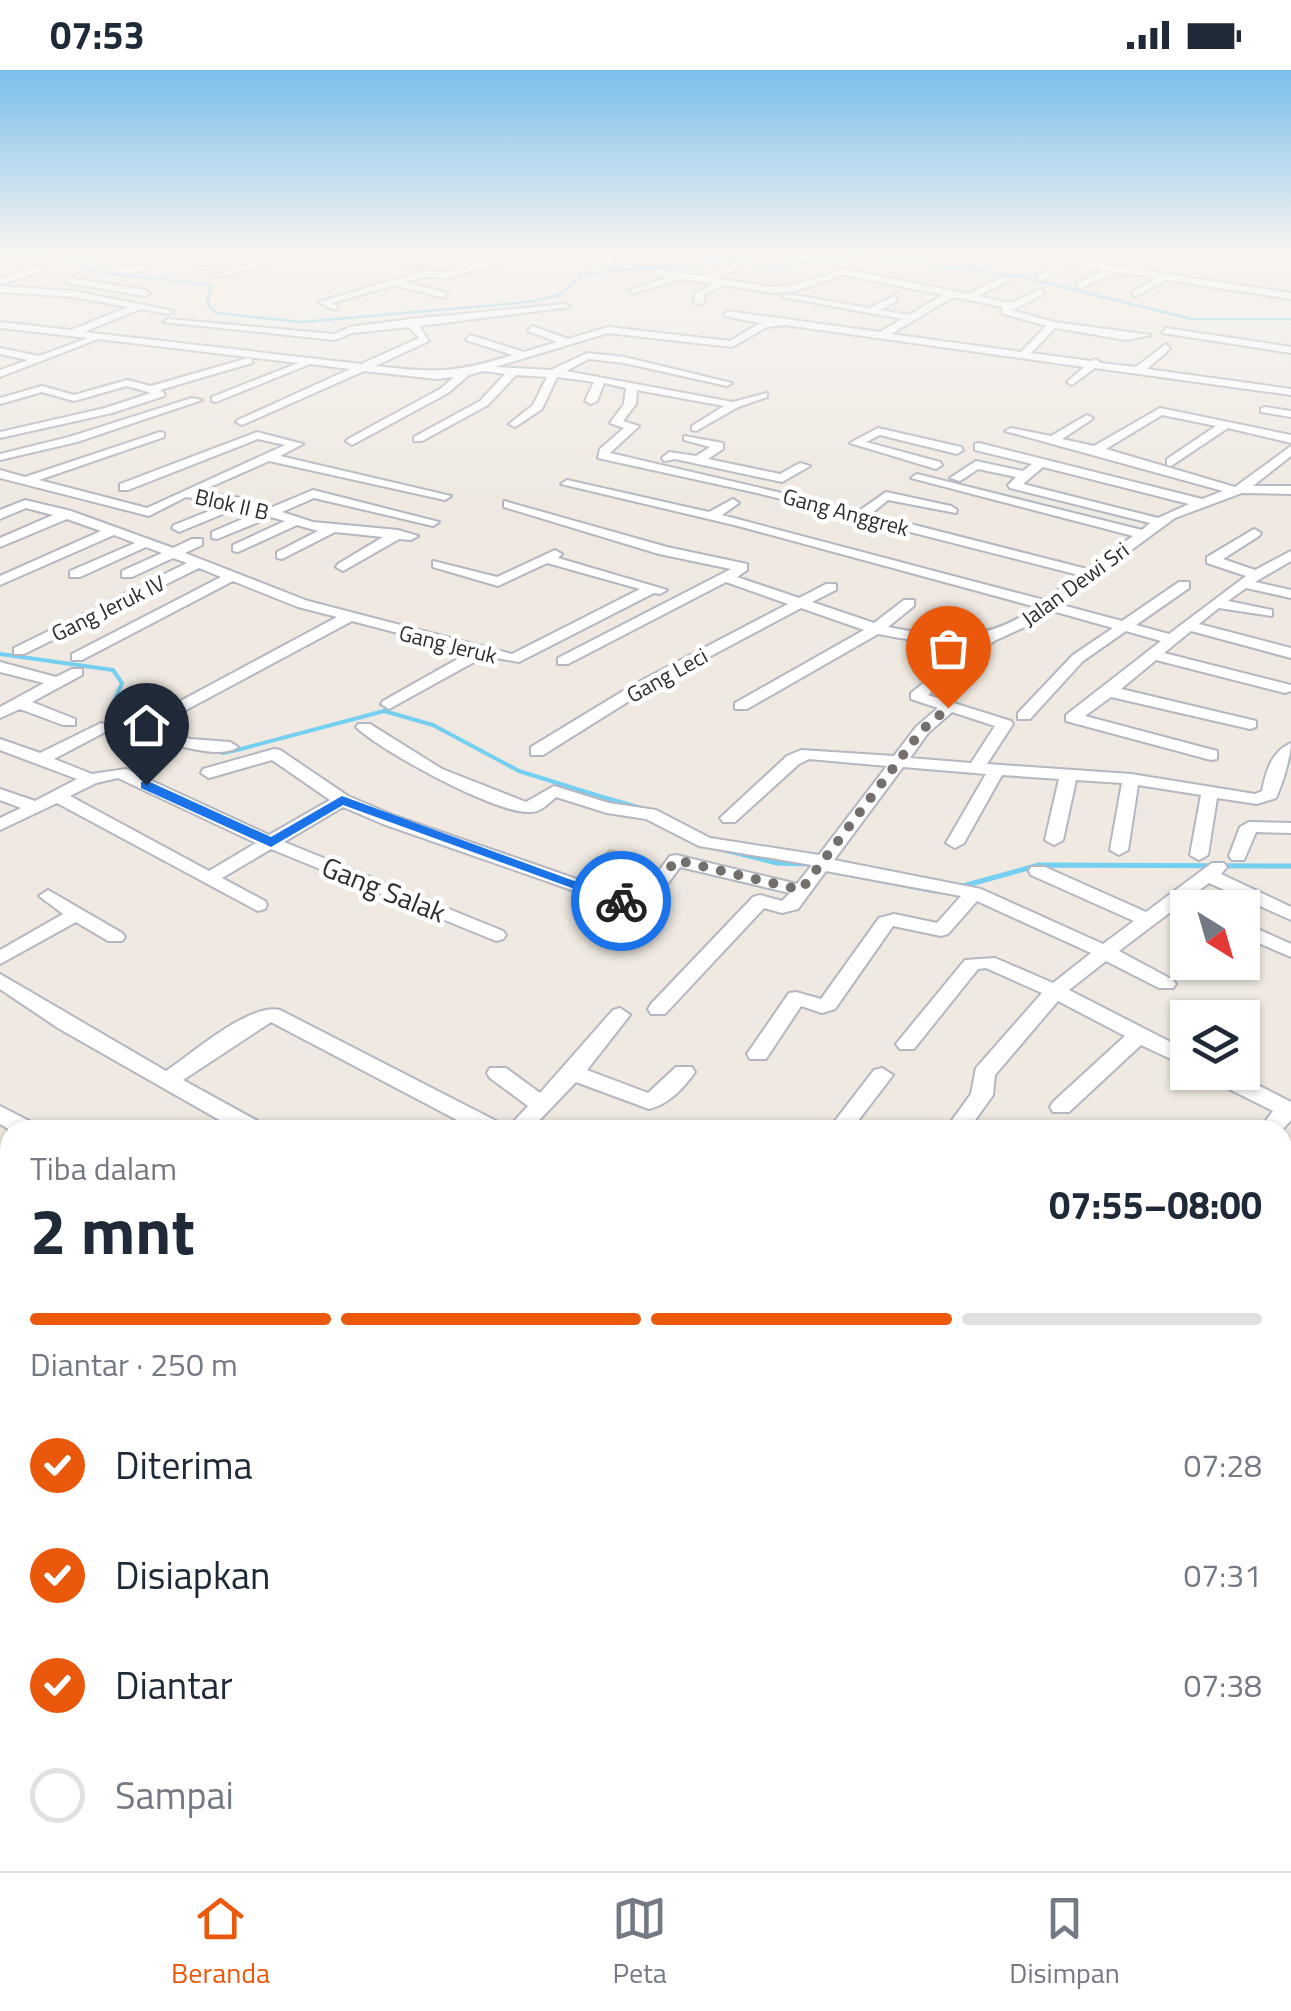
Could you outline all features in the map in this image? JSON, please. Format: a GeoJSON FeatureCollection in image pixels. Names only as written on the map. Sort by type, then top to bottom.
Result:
{"type":"FeatureCollection","features":[{"type":"Feature","properties":{"kind":"street"},"geometry":{"type":"LineString","coordinates":[[54,334],[437,376],[470,371],[554,373],[734,405]]}},
{"type":"Feature","properties":{"kind":"street"},"geometry":{"type":"LineString","coordinates":[[66,336],[71,334]]}},
{"type":"Feature","properties":{"kind":"street"},"geometry":{"type":"LineString","coordinates":[[298,334],[341,334]]}},
{"type":"Feature","properties":{"kind":"street"},"geometry":{"type":"LineString","coordinates":[[242,422],[425,340],[420,334]]}},
{"type":"Feature","properties":{"kind":"street"},"geometry":{"type":"LineString","coordinates":[[545,334],[564,341]]}},
{"type":"Feature","properties":{"kind":"street"},"geometry":{"type":"LineString","coordinates":[[352,441],[444,392],[470,371],[596,334]]}},
{"type":"Feature","properties":{"kind":"street"},"geometry":{"type":"LineString","coordinates":[[648,334],[732,344],[751,334]]}},
{"type":"Feature","properties":{"kind":"street"},"geometry":{"type":"LineString","coordinates":[[882,334],[1291,392]]}},
{"type":"Feature","properties":{"kind":"street"},"geometry":{"type":"LineString","coordinates":[[1026,354],[1045,334]]}},
{"type":"Feature","properties":{"kind":"street"},"geometry":{"type":"LineString","coordinates":[[1106,334],[1146,335]]}},
{"type":"Feature","properties":{"kind":"street"},"geometry":{"type":"LineString","coordinates":[[1191,334],[1291,350]]}},
{"type":"Feature","properties":{"kind":"street"},"geometry":{"type":"LineString","coordinates":[[1269,347],[1276,335]]}},
{"type":"Feature","properties":{"kind":"street"},"geometry":{"type":"LineString","coordinates":[[470,338],[520,354]]}},
{"type":"Feature","properties":{"kind":"street"},"geometry":{"type":"LineString","coordinates":[[0,374],[95,339]]}},
{"type":"Feature","properties":{"kind":"street"},"geometry":{"type":"LineString","coordinates":[[1140,369],[1166,347]]}},
{"type":"Feature","properties":{"kind":"street"},"geometry":{"type":"LineString","coordinates":[[151,389],[286,348]]}},
{"type":"Feature","properties":{"kind":"street"},"geometry":{"type":"LineString","coordinates":[[0,350],[43,360]]}},
{"type":"Feature","properties":{"kind":"street"},"geometry":{"type":"LineString","coordinates":[[514,424],[538,407],[554,373],[582,358],[595,356],[727,383]]}},
{"type":"Feature","properties":{"kind":"street"},"geometry":{"type":"LineString","coordinates":[[1072,382],[1096,362]]}},
{"type":"Feature","properties":{"kind":"street"},"geometry":{"type":"LineString","coordinates":[[216,399],[307,363]]}},
{"type":"Feature","properties":{"kind":"street"},"geometry":{"type":"LineString","coordinates":[[418,439],[484,403],[514,371]]}},
{"type":"Feature","properties":{"kind":"street"},"geometry":{"type":"LineString","coordinates":[[591,401],[603,379],[624,371]]}},
{"type":"Feature","properties":{"kind":"street"},"geometry":{"type":"LineString","coordinates":[[0,401],[42,389],[74,398],[131,382],[160,394],[0,435]]}},
{"type":"Feature","properties":{"kind":"street","name":"Gang Anggrek"},"geometry":{"type":"LineString","coordinates":[[632,386],[630,402],[616,423],[634,426],[603,454],[1090,574]]}},
{"type":"Feature","properties":{"kind":"street"},"geometry":{"type":"LineString","coordinates":[[698,460],[719,446],[692,433],[734,405],[763,395]]}},
{"type":"Feature","properties":{"kind":"street"},"geometry":{"type":"LineString","coordinates":[[3,458],[196,400]]}},
{"type":"Feature","properties":{"kind":"street"},"geometry":{"type":"LineString","coordinates":[[1266,410],[1291,414]]}},
{"type":"Feature","properties":{"kind":"street"},"geometry":{"type":"LineString","coordinates":[[1096,450],[1160,411],[1291,440]]}},
{"type":"Feature","properties":{"kind":"street"},"geometry":{"type":"LineString","coordinates":[[29,414],[73,440]]}},
{"type":"Feature","properties":{"kind":"street"},"geometry":{"type":"LineString","coordinates":[[1053,440],[1087,418]]}},
{"type":"Feature","properties":{"kind":"street"},"geometry":{"type":"LineString","coordinates":[[1171,462],[1226,424]]}},
{"type":"Feature","properties":{"kind":"street"},"geometry":{"type":"LineString","coordinates":[[936,464],[856,442],[878,430],[958,450],[917,478],[1143,534]]}},
{"type":"Feature","properties":{"kind":"street"},"geometry":{"type":"LineString","coordinates":[[1011,430],[1238,490],[1286,489]]}},
{"type":"Feature","properties":{"kind":"street"},"geometry":{"type":"LineString","coordinates":[[25,481],[160,434]]}},
{"type":"Feature","properties":{"kind":"street"},"geometry":{"type":"LineString","coordinates":[[124,487],[258,435],[297,444],[184,493]]}},
{"type":"Feature","properties":{"kind":"street"},"geometry":{"type":"LineString","coordinates":[[979,447],[1198,502]]}},
{"type":"Feature","properties":{"kind":"street"},"geometry":{"type":"LineString","coordinates":[[1238,490],[1291,450]]}},
{"type":"Feature","properties":{"kind":"street"},"geometry":{"type":"LineString","coordinates":[[1062,454],[1218,495]]}},
{"type":"Feature","properties":{"kind":"street"},"geometry":{"type":"LineString","coordinates":[[670,468],[670,455],[740,466],[782,478],[804,466]]}},
{"type":"Feature","properties":{"kind":"street"},"geometry":{"type":"LineString","coordinates":[[269,457],[446,496]]}},
{"type":"Feature","properties":{"kind":"street"},"geometry":{"type":"LineString","coordinates":[[740,466],[769,458]]}},
{"type":"Feature","properties":{"kind":"street"},"geometry":{"type":"LineString","coordinates":[[334,473],[360,459]]}},
{"type":"Feature","properties":{"kind":"street"},"geometry":{"type":"LineString","coordinates":[[590,487],[630,461]]}},
{"type":"Feature","properties":{"kind":"street"},"geometry":{"type":"LineString","coordinates":[[1041,462],[1014,485],[1160,522]]}},
{"type":"Feature","properties":{"kind":"street"},"geometry":{"type":"LineString","coordinates":[[956,478],[976,465],[1023,475]]}},
{"type":"Feature","properties":{"kind":"street"},"geometry":{"type":"LineString","coordinates":[[0,474],[144,511],[175,523],[241,502]]}},
{"type":"Feature","properties":{"kind":"street"},"geometry":{"type":"LineString","coordinates":[[1256,479],[1286,489]]}},
{"type":"Feature","properties":{"kind":"street"},"geometry":{"type":"LineString","coordinates":[[567,484],[712,516],[1050,603],[1172,639]]}},
{"type":"Feature","properties":{"kind":"street","name":"Jalan Dewi Sri"},"geometry":{"type":"LineString","coordinates":[[726,578],[876,629],[928,639],[989,638],[1012,629],[1160,522],[1198,502],[1238,490]]}},
{"type":"Feature","properties":{"kind":"street","name":"Blok II B"},"geometry":{"type":"LineString","coordinates":[[0,581],[184,493],[241,502],[296,521],[404,535],[343,567]]}},
{"type":"Feature","properties":{"kind":"street"},"geometry":{"type":"LineString","coordinates":[[217,534],[315,494],[433,522]]}},
{"type":"Feature","properties":{"kind":"street"},"geometry":{"type":"LineString","coordinates":[[860,516],[886,496],[951,510]]}},
{"type":"Feature","properties":{"kind":"street"},"geometry":{"type":"LineString","coordinates":[[712,516],[733,503]]}},
{"type":"Feature","properties":{"kind":"street","name":"Gang Jeruk"},"geometry":{"type":"LineString","coordinates":[[0,515],[26,504],[66,514],[347,618],[519,659],[654,588]]}},
{"type":"Feature","properties":{"kind":"street"},"geometry":{"type":"LineString","coordinates":[[508,504],[664,551],[742,566],[726,578],[563,660]]}},
{"type":"Feature","properties":{"kind":"street"},"geometry":{"type":"LineString","coordinates":[[0,545],[66,514]]}},
{"type":"Feature","properties":{"kind":"street"},"geometry":{"type":"LineString","coordinates":[[238,548],[296,521]]}},
{"type":"Feature","properties":{"kind":"street"},"geometry":{"type":"LineString","coordinates":[[282,555],[335,528]]}},
{"type":"Feature","properties":{"kind":"street"},"geometry":{"type":"LineString","coordinates":[[1254,533],[1212,560],[1291,594]]}},
{"type":"Feature","properties":{"kind":"street"},"geometry":{"type":"LineString","coordinates":[[75,574],[147,542]]}},
{"type":"Feature","properties":{"kind":"street"},"geometry":{"type":"LineString","coordinates":[[127,574],[197,542]]}},
{"type":"Feature","properties":{"kind":"street"},"geometry":{"type":"LineString","coordinates":[[0,545],[44,560]]}},
{"type":"Feature","properties":{"kind":"street"},"geometry":{"type":"LineString","coordinates":[[1211,754],[1074,720],[1188,625],[1254,575],[1291,555]]}},
{"type":"Feature","properties":{"kind":"street"},"geometry":{"type":"LineString","coordinates":[[438,564],[498,582],[551,556],[686,598]]}},
{"type":"Feature","properties":{"kind":"street","name":"Gang Jeruk IV"},"geometry":{"type":"LineString","coordinates":[[19,651],[197,564]]}},
{"type":"Feature","properties":{"kind":"street"},"geometry":{"type":"LineString","coordinates":[[632,582],[654,569]]}},
{"type":"Feature","properties":{"kind":"street"},"geometry":{"type":"LineString","coordinates":[[1254,575],[1291,573]]}},
{"type":"Feature","properties":{"kind":"street"},"geometry":{"type":"LineString","coordinates":[[0,713],[231,577]]}},
{"type":"Feature","properties":{"kind":"street"},"geometry":{"type":"LineString","coordinates":[[1024,716],[1078,658],[1184,584]]}},
{"type":"Feature","properties":{"kind":"street","name":"Gang Leci"},"geometry":{"type":"LineString","coordinates":[[537,751],[640,688],[832,588]]}},
{"type":"Feature","properties":{"kind":"street"},"geometry":{"type":"LineString","coordinates":[[741,706],[876,629],[909,602]]}},
{"type":"Feature","properties":{"kind":"street"},"geometry":{"type":"LineString","coordinates":[[1217,603],[1267,613]]}},
{"type":"Feature","properties":{"kind":"street"},"geometry":{"type":"LineString","coordinates":[[230,747],[212,748],[179,740],[139,723],[347,618]]}},
{"type":"Feature","properties":{"kind":"street"},"geometry":{"type":"LineString","coordinates":[[1188,625],[1291,653]]}},
{"type":"Feature","properties":{"kind":"street"},"geometry":{"type":"LineString","coordinates":[[975,769],[1006,725],[917,696],[989,638]]}},
{"type":"Feature","properties":{"kind":"street"},"geometry":{"type":"LineString","coordinates":[[389,704],[483,651]]}},
{"type":"Feature","properties":{"kind":"street"},"geometry":{"type":"LineString","coordinates":[[1155,656],[1285,688]]}},
{"type":"Feature","properties":{"kind":"street"},"geometry":{"type":"LineString","coordinates":[[0,667],[58,682]]}},
{"type":"Feature","properties":{"kind":"street"},"geometry":{"type":"LineString","coordinates":[[1112,692],[1250,724]]}},
{"type":"Feature","properties":{"kind":"street"},"geometry":{"type":"LineString","coordinates":[[19,703],[70,722]]}},
{"type":"Feature","properties":{"kind":"street"},"geometry":{"type":"LineString","coordinates":[[658,1009],[760,901],[789,906],[896,762],[922,730],[948,708]]}},
{"type":"Feature","properties":{"kind":"street"},"geometry":{"type":"LineString","coordinates":[[364,727],[436,774],[528,808],[556,791],[607,808],[650,814],[705,842],[974,893],[1166,984]]}},
{"type":"Feature","properties":{"kind":"street"},"geometry":{"type":"LineString","coordinates":[[40,760],[100,728]]}},
{"type":"Feature","properties":{"kind":"street"},"geometry":{"type":"LineString","coordinates":[[0,744],[91,779]]}},
{"type":"Feature","properties":{"kind":"street"},"geometry":{"type":"LineString","coordinates":[[728,818],[803,754],[1068,774],[1266,798],[1276,768],[1291,748]]}},
{"type":"Feature","properties":{"kind":"street"},"geometry":{"type":"LineString","coordinates":[[209,773],[274,754],[342,800],[639,908]]}},
{"type":"Feature","properties":{"kind":"street"},"geometry":{"type":"LineString","coordinates":[[955,843],[997,770]]}},
{"type":"Feature","properties":{"kind":"street","name":"Gang Salak"},"geometry":{"type":"LineString","coordinates":[[91,779],[120,773],[271,842],[496,935]]}},
{"type":"Feature","properties":{"kind":"street"},"geometry":{"type":"LineString","coordinates":[[1054,840],[1068,774]]}},
{"type":"Feature","properties":{"kind":"street"},"geometry":{"type":"LineString","coordinates":[[0,824],[91,779]]}},
{"type":"Feature","properties":{"kind":"street"},"geometry":{"type":"LineString","coordinates":[[1119,850],[1131,780]]}},
{"type":"Feature","properties":{"kind":"street"},"geometry":{"type":"LineString","coordinates":[[1199,855],[1210,791]]}},
{"type":"Feature","properties":{"kind":"street"},"geometry":{"type":"LineString","coordinates":[[0,794],[33,806]]}},
{"type":"Feature","properties":{"kind":"street"},"geometry":{"type":"LineString","coordinates":[[55,795],[258,905]]}},
{"type":"Feature","properties":{"kind":"street"},"geometry":{"type":"LineString","coordinates":[[208,879],[342,800]]}},
{"type":"Feature","properties":{"kind":"street"},"geometry":{"type":"LineString","coordinates":[[1238,856],[1248,828],[1291,828]]}},
{"type":"Feature","properties":{"kind":"street"},"geometry":{"type":"LineString","coordinates":[[616,939],[676,860],[801,890]]}},
{"type":"Feature","properties":{"kind":"street"},"geometry":{"type":"LineString","coordinates":[[1038,871],[1146,919]]}},
{"type":"Feature","properties":{"kind":"street"},"geometry":{"type":"LineString","coordinates":[[1186,890],[1213,871],[1247,890]]}},
{"type":"Feature","properties":{"kind":"street"},"geometry":{"type":"LineString","coordinates":[[758,1054],[795,998],[828,1004],[888,920],[940,930],[974,893]]}},
{"type":"Feature","properties":{"kind":"street"},"geometry":{"type":"LineString","coordinates":[[48,896],[115,937]]}},
{"type":"Feature","properties":{"kind":"street"},"geometry":{"type":"LineString","coordinates":[[1260,897],[1291,914]]}},
{"type":"Feature","properties":{"kind":"street"},"geometry":{"type":"LineString","coordinates":[[963,1120],[982,1095],[984,1073],[1056,991],[1170,901]]}},
{"type":"Feature","properties":{"kind":"street"},"geometry":{"type":"LineString","coordinates":[[2,954],[76,914]]}},
{"type":"Feature","properties":{"kind":"street"},"geometry":{"type":"LineString","coordinates":[[1260,936],[1291,951]]}},
{"type":"Feature","properties":{"kind":"street"},"geometry":{"type":"LineString","coordinates":[[907,1044],[972,964],[988,962],[1056,991],[1170,1051]]}},
{"type":"Feature","properties":{"kind":"street"},"geometry":{"type":"LineString","coordinates":[[0,980],[65,1023],[238,1120]]}},
{"type":"Feature","properties":{"kind":"street"},"geometry":{"type":"LineString","coordinates":[[168,1080],[257,1018],[274,1015],[475,1120]]}},
{"type":"Feature","properties":{"kind":"street"},"geometry":{"type":"LineString","coordinates":[[528,1120],[620,1015]]}},
{"type":"Feature","properties":{"kind":"street"},"geometry":{"type":"LineString","coordinates":[[1060,1107],[1138,1036]]}},
{"type":"Feature","properties":{"kind":"street"},"geometry":{"type":"LineString","coordinates":[[572,1073],[649,1102],[662,1096],[684,1072]]}},
{"type":"Feature","properties":{"kind":"street"},"geometry":{"type":"LineString","coordinates":[[498,1073],[542,1106]]}},
{"type":"Feature","properties":{"kind":"street"},"geometry":{"type":"LineString","coordinates":[[847,1120],[882,1074]]}},
{"type":"Feature","properties":{"kind":"street"},"geometry":{"type":"LineString","coordinates":[[1249,1090],[1290,1110]]}},
{"type":"Feature","properties":{"kind":"building"},"geometry":{"type":"Polygon","coordinates":[[[610,850],[631,856],[603,884],[584,878],[610,850]]]}},
{"type":"Feature","properties":{"kind":"waterway"},"geometry":{"type":"LineString","coordinates":[[0,654],[113,670],[122,683],[114,701],[116,717],[128,724]]}},
{"type":"Feature","properties":{"kind":"waterway"},"geometry":{"type":"LineString","coordinates":[[215,750],[223,753],[241,749],[384,711],[433,725],[519,771],[599,796]]}},
{"type":"Feature","properties":{"kind":"waterway"},"geometry":{"type":"LineString","coordinates":[[590,794],[643,809]]}},
{"type":"Feature","properties":{"kind":"waterway"},"geometry":{"type":"LineString","coordinates":[[721,849],[777,863],[808,864]]}},
{"type":"Feature","properties":{"kind":"waterway"},"geometry":{"type":"LineString","coordinates":[[963,886],[1039,865],[1291,866]]}},
{"type":"Feature","properties":{"kind":"waterway"},"geometry":{"type":"LineString","coordinates":[[847,874],[935,891]]}},
{"type":"Feature","properties":{"kind":"way so far"},"geometry":{"type":"LineString","coordinates":[[621,901],[639,908],[676,860],[801,890],[896,762],[922,730],[948,708]]}},
{"type":"Feature","properties":{"kind":"route"},"geometry":{"type":"LineString","coordinates":[[146,785],[271,842],[342,800],[621,901]]}}]}
